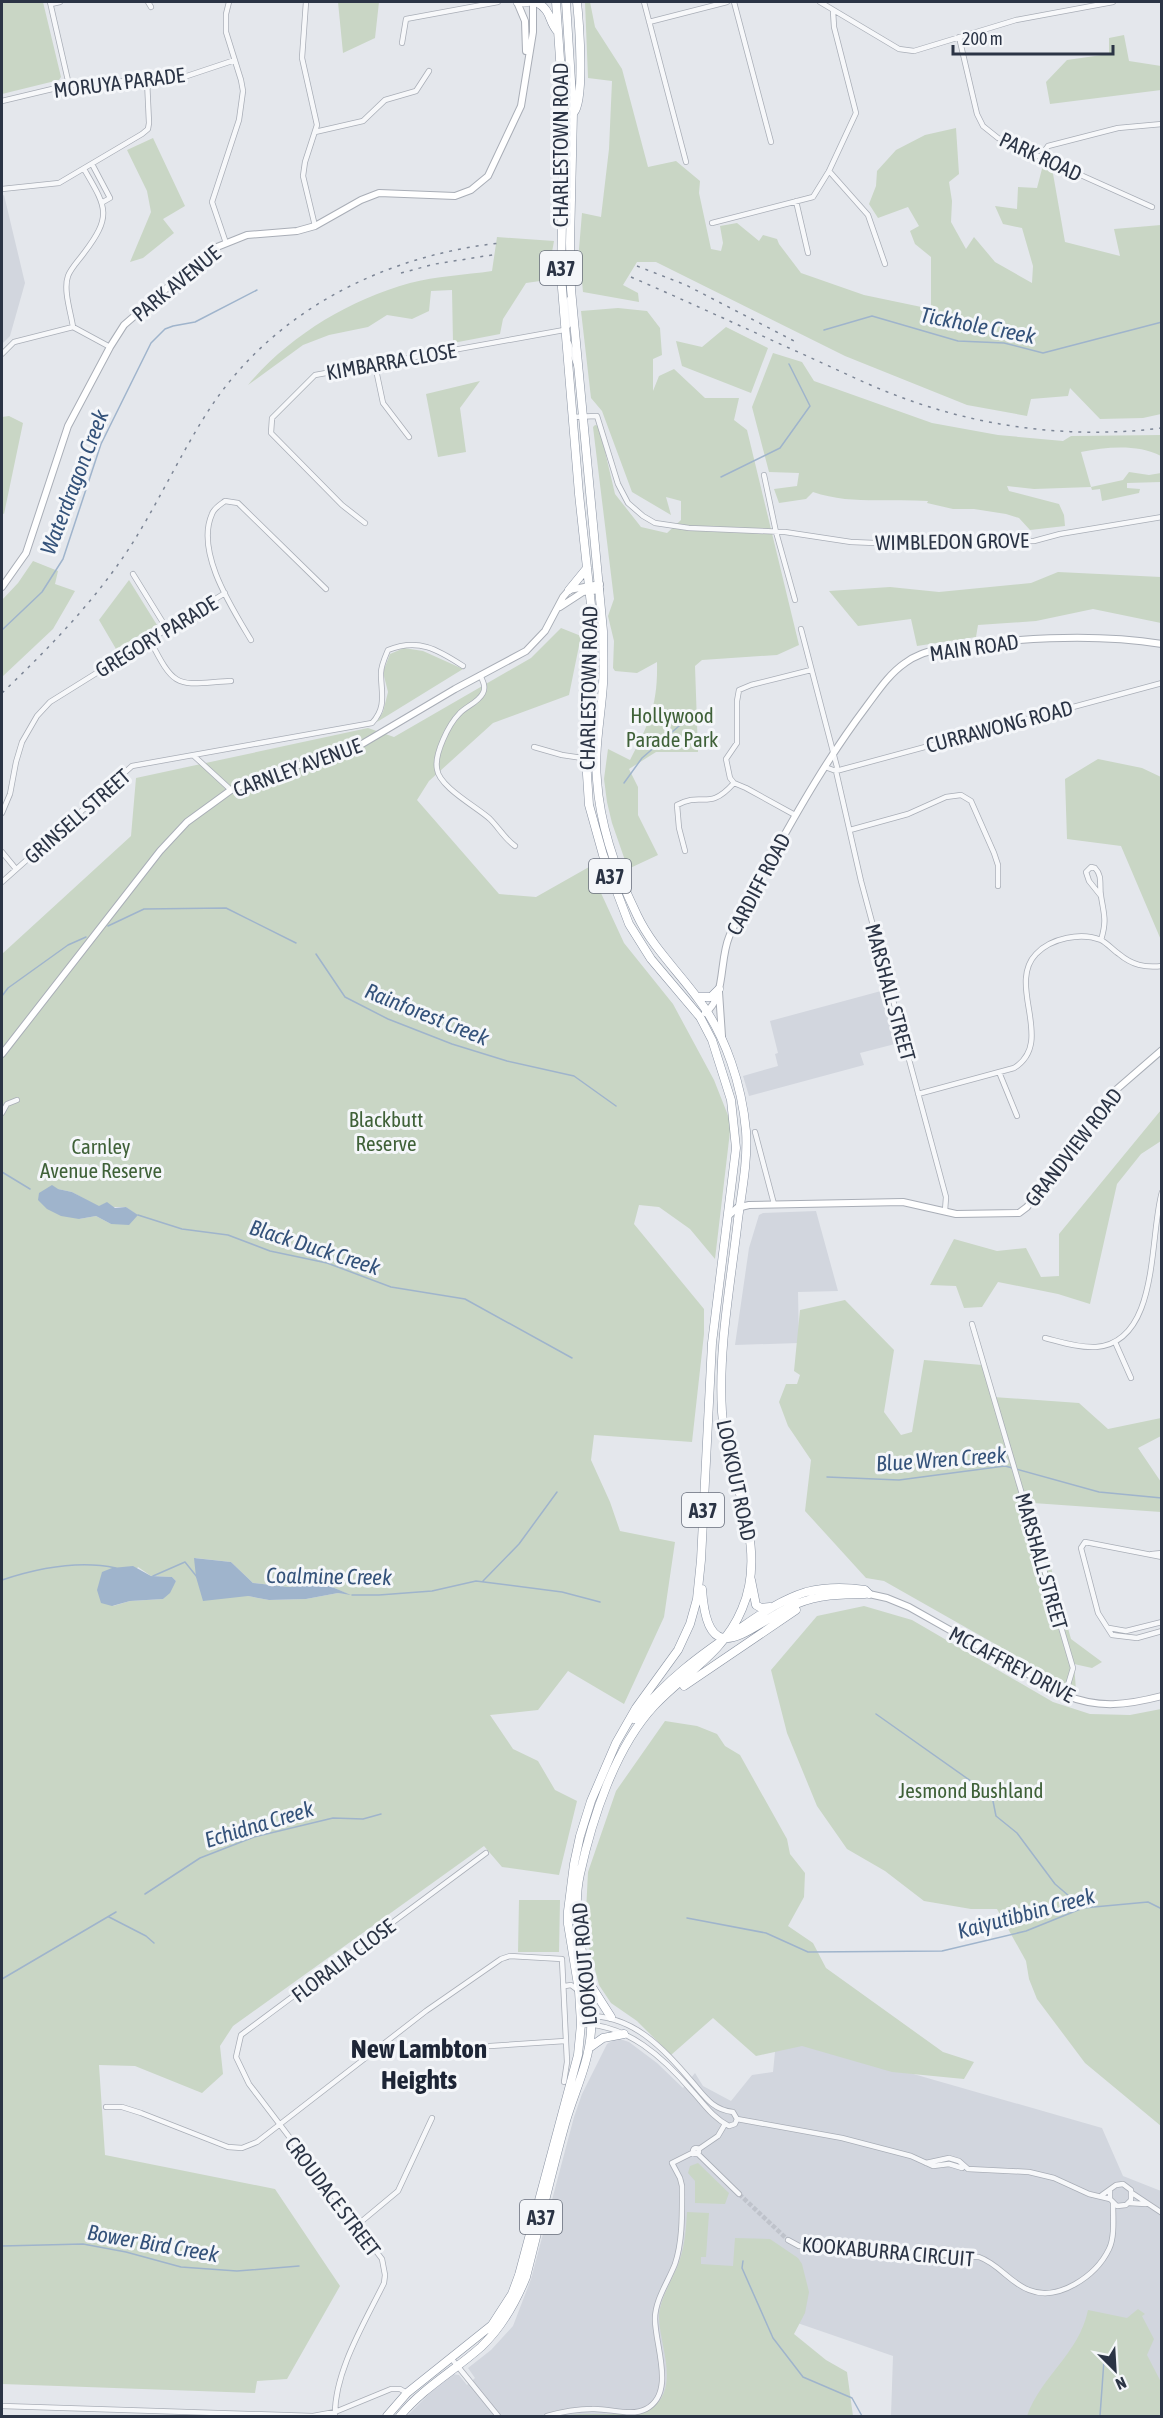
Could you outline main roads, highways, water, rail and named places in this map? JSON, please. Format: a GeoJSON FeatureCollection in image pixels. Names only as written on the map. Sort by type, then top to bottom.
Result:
{"type":"FeatureCollection","features":[{"type":"Feature","properties":{"kind":"highway"},"geometry":{"type":"LineString","coordinates":[[533,2],[547,10],[552,26],[558,32]]}},
{"type":"Feature","properties":{"kind":"highway","name":"A37"},"geometry":{"type":"LineString","coordinates":[[556,2],[558,32]]}},
{"type":"Feature","properties":{"kind":"highway","name":"A37"},"geometry":{"type":"LineString","coordinates":[[566,2],[573,113]]}},
{"type":"Feature","properties":{"kind":"highway"},"geometry":{"type":"LineString","coordinates":[[573,113],[578,108],[580,78],[577,2]]}},
{"type":"Feature","properties":{"kind":"highway","name":"CHARLESTOWN ROAD"},"geometry":{"type":"LineString","coordinates":[[558,32],[564,116],[561,230],[564,330],[589,588],[593,663],[586,784],[594,826],[629,924],[651,959],[700,1017]]}},
{"type":"Feature","properties":{"kind":"highway","name":"CHARLESTOWN ROAD"},"geometry":{"type":"LineString","coordinates":[[573,113],[571,289],[600,587],[604,660],[597,780],[603,821],[628,895],[646,933],[708,1012]]}},
{"type":"Feature","properties":{"kind":"highway"},"geometry":{"type":"LineString","coordinates":[[569,590],[587,568]]}},
{"type":"Feature","properties":{"kind":"highway"},"geometry":{"type":"LineString","coordinates":[[697,997],[711,997],[719,989]]}},
{"type":"Feature","properties":{"kind":"highway","name":"LOOKOUT ROAD"},"geometry":{"type":"LineString","coordinates":[[400,2416],[424,2391],[481,2347],[497,2330],[509,2313],[522,2286],[564,2127],[584,2074],[589,2048],[591,2020],[587,1980],[577,1927],[579,1877],[603,1798],[633,1734],[646,1715],[703,1664],[725,1638],[740,1614],[750,1578],[751,1541],[727,1448],[722,1394],[746,1144],[741,1098],[723,1042],[708,1012]]}},
{"type":"Feature","properties":{"kind":"highway","name":"LOOKOUT ROAD"},"geometry":{"type":"LineString","coordinates":[[387,2416],[407,2393],[492,2325],[512,2294],[519,2276],[576,2062],[581,2020],[578,1976],[568,1924],[574,1864],[591,1801],[621,1733],[636,1708],[672,1660],[687,1634],[697,1599],[711,1352],[736,1148],[734,1114],[720,1059],[700,1017]]}},
{"type":"Feature","properties":{"kind":"highway"},"geometry":{"type":"LineString","coordinates":[[701,1560],[703,1606],[707,1624],[715,1635],[725,1638],[738,1637],[783,1610],[815,1597],[869,1594]]}},
{"type":"Feature","properties":{"kind":"highway"},"geometry":{"type":"LineString","coordinates":[[750,1578],[756,1605],[764,1609],[776,1606]]}},
{"type":"Feature","properties":{"kind":"highway"},"geometry":{"type":"LineString","coordinates":[[621,1733],[664,1684],[690,1662],[776,1606],[803,1593],[826,1588],[865,1590],[869,1594]]}},
{"type":"Feature","properties":{"kind":"highway"},"geometry":{"type":"LineString","coordinates":[[665,1696],[671,1696],[794,1611],[825,1598],[869,1594]]}},
{"type":"Feature","properties":{"kind":"highway"},"geometry":{"type":"LineString","coordinates":[[707,1624],[715,1630],[722,1630],[740,1614]]}},
{"type":"Feature","properties":{"kind":"highway"},"geometry":{"type":"LineString","coordinates":[[587,1980],[611,2017]]}},
{"type":"Feature","properties":{"kind":"highway"},"geometry":{"type":"LineString","coordinates":[[589,2048],[603,2038],[624,2034]]}},
{"type":"Feature","properties":{"kind":"main road"},"geometry":{"type":"LineString","coordinates":[[517,2],[533,2]]}},
{"type":"Feature","properties":{"kind":"main road","name":"PARK AVENUE"},"geometry":{"type":"LineString","coordinates":[[517,2],[526,22],[526,61]]}},
{"type":"Feature","properties":{"kind":"main road","name":"PARK AVENUE"},"geometry":{"type":"LineString","coordinates":[[2,587],[26,553],[68,426],[124,325],[211,251],[226,243],[247,235],[297,231],[315,226],[374,194],[449,197],[462,194],[481,184],[488,176],[521,106],[526,61],[532,34],[533,2]]}},
{"type":"Feature","properties":{"kind":"main road","name":"CARNLEY AVENUE"},"geometry":{"type":"LineString","coordinates":[[2,1054],[174,835],[201,810],[231,790],[260,778],[362,744],[480,675],[526,651],[545,631],[569,590],[600,587]]}},
{"type":"Feature","properties":{"kind":"main road","name":"CARNLEY AVENUE"},"geometry":{"type":"LineString","coordinates":[[559,608],[589,588]]}},
{"type":"Feature","properties":{"kind":"main road","name":"MAIN ROAD"},"geometry":{"type":"LineString","coordinates":[[832,754],[889,677],[905,662],[922,653],[959,646],[1068,636],[1115,638],[1161,644]]}},
{"type":"Feature","properties":{"kind":"main road","name":"CARDIFF ROAD"},"geometry":{"type":"LineString","coordinates":[[708,1012],[714,1005],[719,989],[722,964],[730,934],[795,815],[832,754]]}},
{"type":"Feature","properties":{"kind":"main road"},"geometry":{"type":"LineString","coordinates":[[719,989],[722,1002],[720,1018],[723,1042]]}},
{"type":"Feature","properties":{"kind":"main road"},"geometry":{"type":"LineString","coordinates":[[700,1017],[708,1012]]}},
{"type":"Feature","properties":{"kind":"main road","name":"GRANDVIEW ROAD"},"geometry":{"type":"LineString","coordinates":[[740,1207],[774,1204],[903,1202],[956,1214],[1011,1214],[1024,1210],[1117,1089],[1161,1050]]}},
{"type":"Feature","properties":{"kind":"main road"},"geometry":{"type":"LineString","coordinates":[[727,1217],[740,1207]]}},
{"type":"Feature","properties":{"kind":"main road","name":"MCCAFFREY DRIVE"},"geometry":{"type":"LineString","coordinates":[[869,1594],[909,1607],[1065,1695],[1080,1701],[1111,1706],[1161,1696]]}},
{"type":"Feature","properties":{"kind":"water"},"geometry":{"type":"Polygon","coordinates":[[[52,1185],[99,1206],[107,1202],[115,1208],[126,1207],[138,1215],[129,1225],[111,1224],[96,1216],[79,1219],[61,1216],[47,1209],[38,1200],[39,1193],[52,1185]]]}},
{"type":"Feature","properties":{"kind":"water"},"geometry":{"type":"Polygon","coordinates":[[[194,1558],[231,1562],[253,1583],[288,1587],[325,1584],[351,1595],[338,1593],[306,1599],[269,1600],[248,1596],[203,1601],[196,1577],[194,1558]]]}},
{"type":"Feature","properties":{"kind":"water"},"geometry":{"type":"Polygon","coordinates":[[[133,1566],[151,1576],[172,1577],[176,1581],[170,1593],[163,1599],[130,1601],[112,1606],[101,1603],[97,1590],[102,1572],[112,1568],[133,1566]]]}},
{"type":"Feature","properties":{"kind":"waterway","name":"Waterdragon Creek"},"geometry":{"type":"LineString","coordinates":[[2,630],[42,592],[63,559],[101,444],[151,343],[165,329],[195,322],[257,290]]}},
{"type":"Feature","properties":{"kind":"waterway","name":"Tickhole Creek"},"geometry":{"type":"LineString","coordinates":[[824,330],[872,316],[958,341],[1004,343],[1043,353],[1162,322]]}},
{"type":"Feature","properties":{"kind":"waterway","name":"Tickhole Creek"},"geometry":{"type":"LineString","coordinates":[[721,477],[780,448],[810,406],[789,364]]}},
{"type":"Feature","properties":{"kind":"waterway"},"geometry":{"type":"LineString","coordinates":[[624,783],[642,758],[686,720]]}},
{"type":"Feature","properties":{"kind":"waterway","name":"Rainforest Creek"},"geometry":{"type":"LineString","coordinates":[[108,926],[144,909],[226,908],[296,943]]}},
{"type":"Feature","properties":{"kind":"waterway","name":"Rainforest Creek"},"geometry":{"type":"LineString","coordinates":[[2,996],[8,988],[68,945],[86,937]]}},
{"type":"Feature","properties":{"kind":"waterway","name":"Rainforest Creek"},"geometry":{"type":"LineString","coordinates":[[316,954],[345,997],[388,1019],[452,1044],[507,1061],[574,1076],[616,1106]]}},
{"type":"Feature","properties":{"kind":"waterway","name":"Black Duck Creek"},"geometry":{"type":"LineString","coordinates":[[2,1172],[30,1189]]}},
{"type":"Feature","properties":{"kind":"waterway","name":"Black Duck Creek"},"geometry":{"type":"LineString","coordinates":[[138,1215],[182,1229],[228,1235],[270,1251],[327,1263],[391,1287],[465,1299],[572,1358]]}},
{"type":"Feature","properties":{"kind":"waterway","name":"Blue Wren Creek"},"geometry":{"type":"LineString","coordinates":[[827,1477],[899,1480],[1005,1466],[1099,1492],[1162,1498]]}},
{"type":"Feature","properties":{"kind":"waterway"},"geometry":{"type":"LineString","coordinates":[[483,1581],[519,1544],[557,1492]]}},
{"type":"Feature","properties":{"kind":"waterway","name":"Coalmine Creek"},"geometry":{"type":"LineString","coordinates":[[153,1576],[185,1562],[197,1577]]}},
{"type":"Feature","properties":{"kind":"waterway","name":"Coalmine Creek"},"geometry":{"type":"LineString","coordinates":[[2,1580],[59,1566],[88,1565],[116,1568]]}},
{"type":"Feature","properties":{"kind":"waterway","name":"Coalmine Creek"},"geometry":{"type":"LineString","coordinates":[[352,1595],[432,1591],[476,1581],[562,1592],[600,1602]]}},
{"type":"Feature","properties":{"kind":"waterway"},"geometry":{"type":"LineString","coordinates":[[876,1714],[992,1796],[996,1816],[1017,1833],[1055,1884],[1083,1908]]}},
{"type":"Feature","properties":{"kind":"waterway","name":"Echidna Creek"},"geometry":{"type":"LineString","coordinates":[[145,1894],[200,1858],[254,1837],[333,1818],[363,1819],[381,1814]]}},
{"type":"Feature","properties":{"kind":"waterway","name":"Kaiyutibbin Creek"},"geometry":{"type":"LineString","coordinates":[[687,1918],[766,1933],[808,1952],[942,1951],[1026,1931],[1083,1908],[1148,1902],[1162,1909]]}},
{"type":"Feature","properties":{"kind":"waterway","name":"Echidna Creek"},"geometry":{"type":"LineString","coordinates":[[2,1979],[116,1912]]}},
{"type":"Feature","properties":{"kind":"waterway"},"geometry":{"type":"LineString","coordinates":[[109,1917],[146,1936],[154,1943]]}},
{"type":"Feature","properties":{"kind":"waterway","name":"Bower Bird Creek"},"geometry":{"type":"LineString","coordinates":[[2,2246],[83,2244],[126,2252],[181,2267],[237,2271],[299,2266]]}},
{"type":"Feature","properties":{"kind":"waterway"},"geometry":{"type":"LineString","coordinates":[[743,2261],[742,2268],[773,2338],[803,2377],[852,2398],[862,2416]]}},
{"type":"Feature","properties":{"kind":"waterway"},"geometry":{"type":"LineString","coordinates":[[1100,2416],[1104,2360]]}},
{"type":"Feature","properties":{"kind":"tunnel"},"geometry":{"type":"LineString","coordinates":[[739,2194],[788,2240]]}},
{"type":"Feature","properties":{"kind":"railway"},"geometry":{"type":"LineString","coordinates":[[2,693],[70,624],[116,567],[140,531],[205,416],[231,380],[261,347],[295,319],[371,276],[413,261],[456,250],[500,243]]}},
{"type":"Feature","properties":{"kind":"railway"},"geometry":{"type":"LineString","coordinates":[[401,273],[435,264],[498,254]]}},
{"type":"Feature","properties":{"kind":"railway"},"geometry":{"type":"LineString","coordinates":[[637,266],[686,285],[796,342]]}},
{"type":"Feature","properties":{"kind":"railway"},"geometry":{"type":"LineString","coordinates":[[631,277],[880,389],[948,412],[983,421],[1054,431],[1090,432],[1162,428]]}},
{"type":"Feature","properties":{"kind":"district","name":"New Lambton Heights"},"geometry":{"type":"Point","coordinates":[419,2064]}},
{"type":"Feature","properties":{"kind":"park label","name":"Hollywood Parade Park"},"geometry":{"type":"Point","coordinates":[672,727]}},
{"type":"Feature","properties":{"kind":"park label","name":"Blackbutt Reserve"},"geometry":{"type":"Point","coordinates":[386,1131]}},
{"type":"Feature","properties":{"kind":"park label","name":"Carnley Avenue Reserve"},"geometry":{"type":"Point","coordinates":[101,1158]}},
{"type":"Feature","properties":{"kind":"park label","name":"Jesmond Bushland"},"geometry":{"type":"Point","coordinates":[971,1790]}}]}
